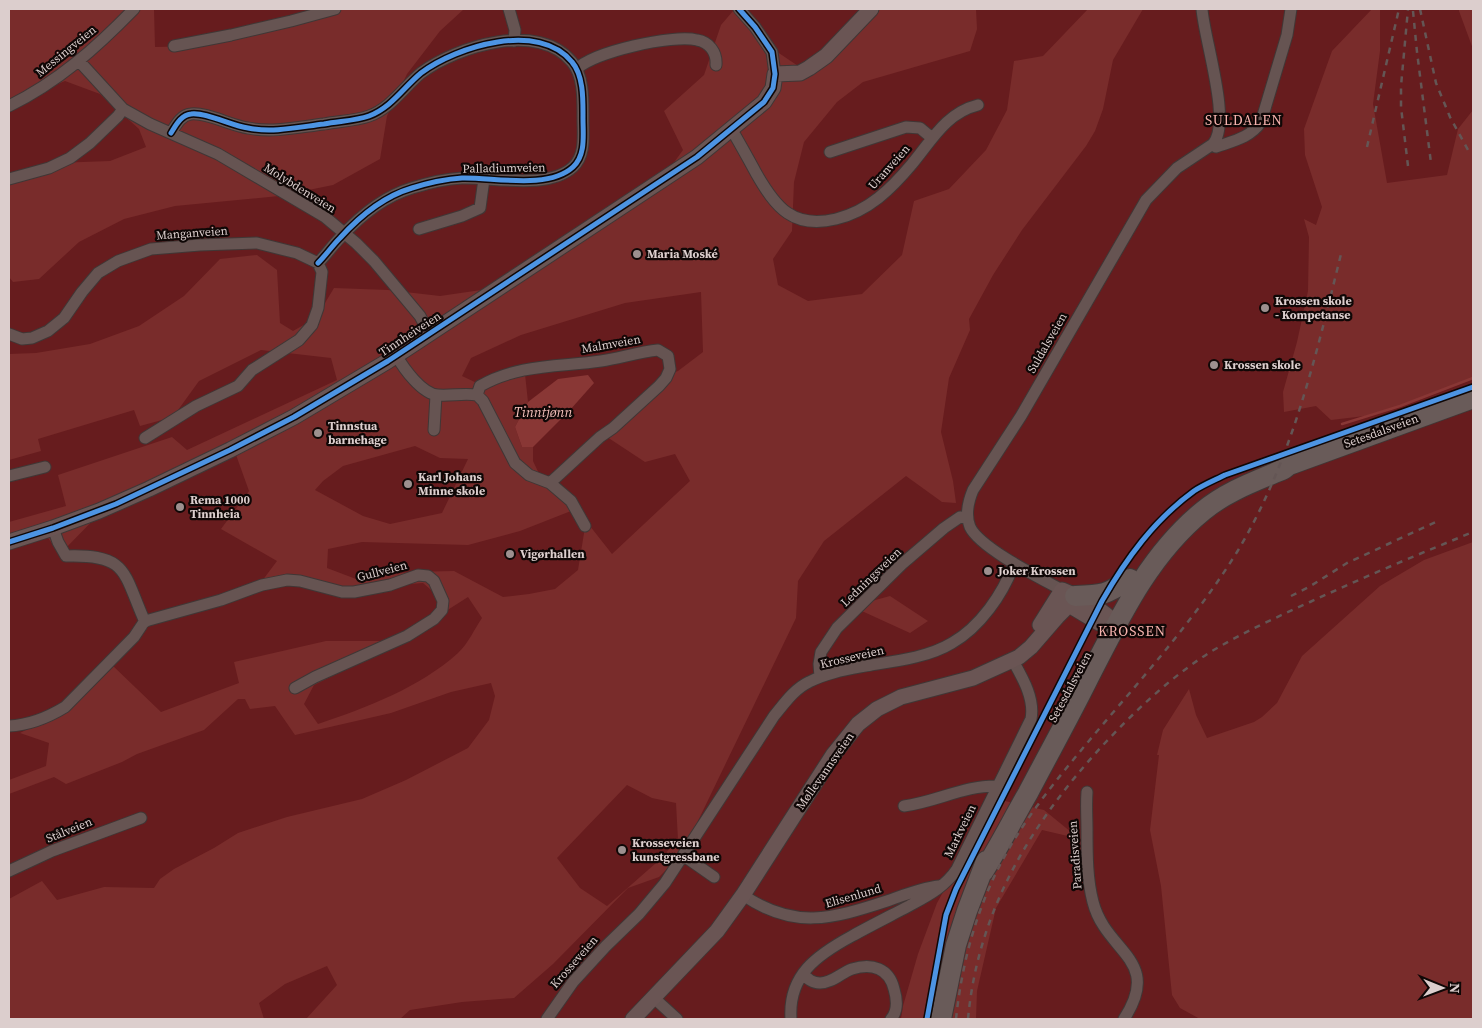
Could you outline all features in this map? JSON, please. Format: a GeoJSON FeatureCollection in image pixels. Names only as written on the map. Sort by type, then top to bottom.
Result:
{"type":"FeatureCollection","features":[{"type":"Feature","properties":{"kind":"highway","name":"Setesdalsveien"},"geometry":{"type":"LineString","coordinates":[[1109,621],[1130,598],[1155,560],[1196,517],[1214,503],[1236,490],[1289,465],[1473,398]]}},
{"type":"Feature","properties":{"kind":"highway","name":"Setesdalsveien"},"geometry":{"type":"LineString","coordinates":[[941,1019],[956,945],[967,910],[983,872],[1056,740],[1109,621],[1130,579],[1158,544],[1185,518],[1210,498],[1247,478],[1282,465],[1289,465]]}},
{"type":"Feature","properties":{"kind":"highway"},"geometry":{"type":"LineString","coordinates":[[1064,594],[1095,596],[1112,591],[1130,579]]}},
{"type":"Feature","properties":{"kind":"street","name":"Messingveien"},"geometry":{"type":"LineString","coordinates":[[9,106],[50,83],[92,51],[134,9]]}},
{"type":"Feature","properties":{"kind":"street"},"geometry":{"type":"LineString","coordinates":[[174,46],[248,31],[335,9]]}},
{"type":"Feature","properties":{"kind":"street"},"geometry":{"type":"LineString","coordinates":[[509,9],[515,30],[514,42]]}},
{"type":"Feature","properties":{"kind":"street"},"geometry":{"type":"LineString","coordinates":[[739,9],[755,27],[772,52],[775,74],[800,73],[809,68],[826,56],[871,9]]}},
{"type":"Feature","properties":{"kind":"street"},"geometry":{"type":"LineString","coordinates":[[1202,9],[1220,104],[1218,136],[1213,144],[1216,147],[1238,140],[1256,130],[1287,35],[1291,9]]}},
{"type":"Feature","properties":{"kind":"street"},"geometry":{"type":"LineString","coordinates":[[171,133],[185,115],[194,113],[235,126],[265,130],[359,119],[380,111],[421,73],[464,50],[490,43],[543,43],[553,46],[572,61],[577,69],[589,60],[627,48],[677,39],[698,40],[706,44],[715,55],[716,65]]}},
{"type":"Feature","properties":{"kind":"street","name":"Molybdenveien"},"geometry":{"type":"LineString","coordinates":[[79,61],[123,109],[232,162],[309,207],[344,233],[374,261],[404,296],[420,316],[429,333]]}},
{"type":"Feature","properties":{"kind":"street","name":"Palladiumveien"},"geometry":{"type":"LineString","coordinates":[[344,233],[360,218],[380,204],[412,188],[449,180],[544,179],[564,173],[573,167],[582,150],[583,138],[582,97],[577,69]]}},
{"type":"Feature","properties":{"kind":"street","name":"Tinnheiveien"},"geometry":{"type":"LineString","coordinates":[[9,542],[53,528],[141,493],[230,450],[335,393],[697,158],[764,102],[773,88],[775,74]]}},
{"type":"Feature","properties":{"kind":"street","name":"Uranveien"},"geometry":{"type":"LineString","coordinates":[[732,130],[763,185],[778,206],[794,217],[816,222],[844,217],[879,199],[911,165],[932,138],[958,112],[978,105]]}},
{"type":"Feature","properties":{"kind":"street"},"geometry":{"type":"LineString","coordinates":[[9,179],[49,168],[70,158],[90,143],[123,109]]}},
{"type":"Feature","properties":{"kind":"street","name":"Uranveien"},"geometry":{"type":"LineString","coordinates":[[830,152],[906,127],[920,128],[932,138]]}},
{"type":"Feature","properties":{"kind":"street","name":"Suldalsveien"},"geometry":{"type":"LineString","coordinates":[[967,518],[968,503],[973,490],[1021,416],[1146,200],[1177,168],[1213,144]]}},
{"type":"Feature","properties":{"kind":"street","name":"Palladiumveien"},"geometry":{"type":"LineString","coordinates":[[419,229],[462,216],[480,208],[484,179]]}},
{"type":"Feature","properties":{"kind":"street"},"geometry":{"type":"LineString","coordinates":[[145,438],[196,406],[238,386],[252,370],[299,340],[312,325],[318,308],[322,272],[318,263],[344,233]]}},
{"type":"Feature","properties":{"kind":"street","name":"Manganveien"},"geometry":{"type":"LineString","coordinates":[[9,334],[22,339],[32,338],[48,331],[64,318],[98,273],[118,261],[151,249],[200,244],[257,243],[297,253],[318,263]]}},
{"type":"Feature","properties":{"kind":"street","name":"Malmveien"},"geometry":{"type":"LineString","coordinates":[[477,395],[480,386],[489,381],[531,368],[601,361],[658,350],[668,356],[670,370],[659,386],[550,483]]}},
{"type":"Feature","properties":{"kind":"street"},"geometry":{"type":"LineString","coordinates":[[396,355],[414,379],[429,393],[436,395],[466,393],[477,395],[483,401],[515,463],[529,475],[550,483],[571,501],[585,526]]}},
{"type":"Feature","properties":{"kind":"street"},"geometry":{"type":"LineString","coordinates":[[434,430],[436,395]]}},
{"type":"Feature","properties":{"kind":"street"},"geometry":{"type":"LineString","coordinates":[[9,476],[45,467]]}},
{"type":"Feature","properties":{"kind":"street","name":"Ledningsveien"},"geometry":{"type":"LineString","coordinates":[[820,677],[818,664],[821,652],[837,628],[902,564],[944,528],[960,517],[967,518]]}},
{"type":"Feature","properties":{"kind":"street"},"geometry":{"type":"LineString","coordinates":[[967,518],[973,532],[981,542],[1064,594],[1088,602],[1109,621]]}},
{"type":"Feature","properties":{"kind":"street"},"geometry":{"type":"LineString","coordinates":[[9,726],[36,722],[65,707],[134,637],[140,626],[145,622],[130,581],[122,570],[112,562],[103,559],[66,556],[53,528]]}},
{"type":"Feature","properties":{"kind":"street","name":"Krosseveien"},"geometry":{"type":"LineString","coordinates":[[547,1019],[573,982],[653,898],[684,856],[774,716],[789,697],[808,682],[820,677],[921,654],[952,643],[982,618],[1017,565]]}},
{"type":"Feature","properties":{"kind":"street","name":"Gullveien"},"geometry":{"type":"LineString","coordinates":[[145,622],[221,600],[262,585],[287,580],[300,580],[342,592],[354,592],[390,585],[418,575],[428,576],[434,581],[443,601],[442,610],[434,619],[406,636],[314,677],[295,688]]}},
{"type":"Feature","properties":{"kind":"street","name":"Møllevannsveien"},"geometry":{"type":"LineString","coordinates":[[633,1019],[717,931],[743,895],[838,748],[866,717],[901,697],[973,678],[1019,657],[1027,651],[1064,594]]}},
{"type":"Feature","properties":{"kind":"street","name":"Markveien"},"geometry":{"type":"LineString","coordinates":[[943,886],[957,869],[1027,728],[1032,713],[1031,697],[1012,659]]}},
{"type":"Feature","properties":{"kind":"street","name":"Markveien"},"geometry":{"type":"LineString","coordinates":[[904,806],[918,804],[969,789],[998,786]]}},
{"type":"Feature","properties":{"kind":"street","name":"Paradisveien"},"geometry":{"type":"LineString","coordinates":[[1087,792],[1087,864],[1094,903],[1103,926],[1129,957],[1138,976],[1136,996],[1124,1019]]}},
{"type":"Feature","properties":{"kind":"street","name":"Stålveien"},"geometry":{"type":"LineString","coordinates":[[9,870],[52,851],[141,818]]}},
{"type":"Feature","properties":{"kind":"street"},"geometry":{"type":"LineString","coordinates":[[684,856],[714,877]]}},
{"type":"Feature","properties":{"kind":"street"},"geometry":{"type":"LineString","coordinates":[[791,1019],[792,995],[811,963],[828,949],[943,886]]}},
{"type":"Feature","properties":{"kind":"street","name":"Elisenlund"},"geometry":{"type":"LineString","coordinates":[[743,895],[775,912],[803,918],[822,918],[859,910],[917,890],[943,886]]}},
{"type":"Feature","properties":{"kind":"street"},"geometry":{"type":"LineString","coordinates":[[803,974],[809,980],[819,983],[831,980],[852,970],[875,967],[881,970],[892,982],[895,994],[896,1010],[891,1019]]}},
{"type":"Feature","properties":{"kind":"street"},"geometry":{"type":"LineString","coordinates":[[654,998],[677,1019]]}},
{"type":"Feature","properties":{"kind":"shaded area"},"geometry":{"type":"Polygon","coordinates":[[[9,9],[1473,9],[1473,1019],[9,1019],[9,9]]]}},
{"type":"Feature","properties":{"kind":"shaded area"},"geometry":{"type":"Polygon","coordinates":[[[9,9],[154,9],[155,47],[197,46],[333,9],[464,9],[440,31],[407,74],[387,116],[380,159],[333,185],[279,196],[175,206],[124,219],[79,242],[39,279],[13,282],[9,277],[9,181],[56,163],[110,161],[146,147],[139,129],[100,94],[65,81],[9,105],[9,9]]]}},
{"type":"Feature","properties":{"kind":"shaded area"},"geometry":{"type":"Polygon","coordinates":[[[880,9],[976,9],[977,29],[970,51],[863,82],[837,102],[804,142],[794,182],[792,231],[773,259],[778,285],[808,301],[862,294],[902,255],[914,201],[949,189],[986,150],[1007,110],[1014,61],[1043,56],[1088,9],[1143,9],[1113,60],[1103,109],[1095,131],[1086,146],[1022,230],[993,275],[969,319],[970,330],[949,378],[941,432],[953,481],[956,503],[942,502],[906,476],[824,541],[798,581],[796,618],[682,854],[659,877],[628,888],[553,964],[514,998],[462,1002],[410,1010],[400,1019],[306,1019],[337,985],[327,966],[285,984],[259,1003],[264,1019],[9,1019],[9,899],[42,881],[57,900],[104,887],[154,888],[160,879],[174,869],[238,833],[287,817],[362,799],[406,780],[468,748],[489,720],[495,696],[491,683],[451,692],[391,713],[295,735],[275,706],[250,709],[245,699],[238,699],[204,730],[137,754],[122,762],[66,784],[54,777],[9,794],[9,780],[46,766],[49,743],[20,733],[49,718],[111,664],[161,712],[239,683],[234,662],[326,641],[402,641],[314,685],[304,704],[318,724],[374,703],[427,676],[462,649],[482,618],[468,597],[446,611],[438,596],[423,583],[339,594],[303,583],[262,581],[277,561],[221,529],[249,491],[235,452],[113,500],[60,554],[48,538],[19,540],[9,543],[9,522],[66,506],[58,475],[172,437],[187,450],[337,380],[331,358],[261,350],[199,381],[173,417],[140,426],[134,410],[38,439],[41,451],[9,460],[9,354],[36,353],[90,344],[139,326],[184,296],[220,259],[257,255],[277,270],[280,323],[293,331],[316,318],[334,288],[388,290],[440,296],[488,289],[667,172],[683,150],[664,111],[704,75],[721,25],[733,11],[770,47],[804,70],[829,59],[867,24],[880,9]],[[701,292],[625,303],[521,335],[471,358],[462,376],[481,385],[525,374],[528,402],[515,427],[522,447],[533,447],[533,461],[544,484],[566,495],[571,511],[520,531],[468,545],[362,542],[328,549],[327,568],[356,579],[409,572],[454,571],[503,597],[555,589],[578,570],[586,521],[612,554],[690,481],[675,454],[645,462],[604,435],[639,405],[660,377],[678,371],[703,352],[701,292]],[[415,446],[343,466],[323,481],[315,490],[363,516],[390,524],[442,513],[468,459],[440,458],[415,446]],[[627,785],[557,858],[580,888],[607,906],[656,863],[678,840],[676,803],[652,798],[627,785]]]}},
{"type":"Feature","properties":{"kind":"shaded area"},"geometry":{"type":"Polygon","coordinates":[[[1372,9],[1380,9],[1380,51],[1373,104],[1387,183],[1447,175],[1458,129],[1473,110],[1473,379],[1415,401],[1365,416],[1331,420],[1316,406],[1284,412],[1283,392],[1297,342],[1308,291],[1309,237],[1304,219],[1316,225],[1322,207],[1305,155],[1304,129],[1332,51],[1372,9]]]}},
{"type":"Feature","properties":{"kind":"shaded area"},"geometry":{"type":"Polygon","coordinates":[[[1459,9],[1473,9],[1473,49],[1459,11],[1459,9]]]}},
{"type":"Feature","properties":{"kind":"shaded area"},"geometry":{"type":"Polygon","coordinates":[[[1473,542],[1473,1019],[1200,1019],[1180,1008],[1172,995],[1161,886],[1150,830],[1159,755],[1157,755],[1163,730],[1189,689],[1196,715],[1207,738],[1254,722],[1277,703],[1302,656],[1380,586],[1424,560],[1473,542]]]}},
{"type":"Feature","properties":{"kind":"shaded area"},"geometry":{"type":"Polygon","coordinates":[[[890,596],[928,621],[910,633],[860,611],[868,602],[890,596]]]}},
{"type":"Feature","properties":{"kind":"shaded area"},"geometry":{"type":"Polygon","coordinates":[[[992,798],[1044,810],[1071,832],[1072,837],[1042,830],[996,908],[977,991],[976,1019],[901,1019],[918,954],[937,903],[992,798]]]}},
{"type":"Feature","properties":{"kind":"water","name":"Tinntjønn"},"geometry":{"type":"Polygon","coordinates":[[[588,375],[594,383],[570,410],[533,447],[522,447],[515,427],[528,402],[558,379],[588,375]]]}},
{"type":"Feature","properties":{"kind":"waterway"},"geometry":{"type":"LineString","coordinates":[[1342,424],[1400,406],[1473,378]]}},
{"type":"Feature","properties":{"kind":"railway"},"geometry":{"type":"LineString","coordinates":[[1367,147],[1399,9]]}},
{"type":"Feature","properties":{"kind":"railway"},"geometry":{"type":"LineString","coordinates":[[1408,9],[1401,107],[1408,166]]}},
{"type":"Feature","properties":{"kind":"railway"},"geometry":{"type":"LineString","coordinates":[[1420,9],[1436,83],[1450,117],[1468,150]]}},
{"type":"Feature","properties":{"kind":"railway"},"geometry":{"type":"LineString","coordinates":[[1413,11],[1431,163]]}},
{"type":"Feature","properties":{"kind":"railway"},"geometry":{"type":"LineString","coordinates":[[956,1019],[962,976],[973,933],[988,891],[1007,852],[1026,821],[1058,778],[1168,647],[1204,600],[1237,552],[1257,517],[1288,443],[1301,406],[1342,250]]}},
{"type":"Feature","properties":{"kind":"railway"},"geometry":{"type":"LineString","coordinates":[[1291,596],[1347,563],[1438,521]]}},
{"type":"Feature","properties":{"kind":"railway"},"geometry":{"type":"LineString","coordinates":[[968,1019],[974,979],[983,941],[996,905],[1012,870],[1053,805],[1104,744],[1129,718],[1183,671],[1236,637],[1351,584],[1473,532]]}},
{"type":"Feature","properties":{"kind":"cycle path"},"geometry":{"type":"LineString","coordinates":[[9,542],[53,528],[116,504],[230,450],[294,417],[388,361],[697,157],[764,102],[773,88],[775,74],[772,52],[755,27],[739,9]]}},
{"type":"Feature","properties":{"kind":"cycle path"},"geometry":{"type":"LineString","coordinates":[[171,133],[182,118],[191,114],[204,115],[242,127],[267,130],[296,128],[364,118],[384,108],[421,73],[436,63],[455,54],[498,42],[519,40],[540,43],[558,50],[572,62],[581,81],[583,104],[582,151],[573,167],[562,174],[535,180],[462,178],[443,180],[412,188],[392,196],[364,215],[347,230],[318,263]]}},
{"type":"Feature","properties":{"kind":"cycle path"},"geometry":{"type":"LineString","coordinates":[[927,1019],[946,915],[956,889],[1102,601],[1131,555],[1154,527],[1194,491],[1225,475],[1473,387]]}},
{"type":"Feature","properties":{"kind":"place","name":"Maria Moské"},"geometry":{"type":"Point","coordinates":[637,254]}},
{"type":"Feature","properties":{"kind":"place","name":"Krossen skole - Kompetanse"},"geometry":{"type":"Point","coordinates":[1265,308]}},
{"type":"Feature","properties":{"kind":"place","name":"Krossen skole"},"geometry":{"type":"Point","coordinates":[1214,365]}},
{"type":"Feature","properties":{"kind":"place","name":"Tinnstua barnehage"},"geometry":{"type":"Point","coordinates":[318,433]}},
{"type":"Feature","properties":{"kind":"place","name":"Karl Johans Minne skole"},"geometry":{"type":"Point","coordinates":[408,484]}},
{"type":"Feature","properties":{"kind":"place","name":"Rema 1000 Tinnheia"},"geometry":{"type":"Point","coordinates":[180,507]}},
{"type":"Feature","properties":{"kind":"place","name":"Vigørhallen"},"geometry":{"type":"Point","coordinates":[510,554]}},
{"type":"Feature","properties":{"kind":"place","name":"Joker Krossen"},"geometry":{"type":"Point","coordinates":[988,571]}},
{"type":"Feature","properties":{"kind":"place","name":"Krosseveien kunstgressbane"},"geometry":{"type":"Point","coordinates":[622,850]}},
{"type":"Feature","properties":{"kind":"district","name":"SULDALEN"},"geometry":{"type":"Point","coordinates":[1244,120]}},
{"type":"Feature","properties":{"kind":"district","name":"KROSSEN"},"geometry":{"type":"Point","coordinates":[1132,631]}}]}
